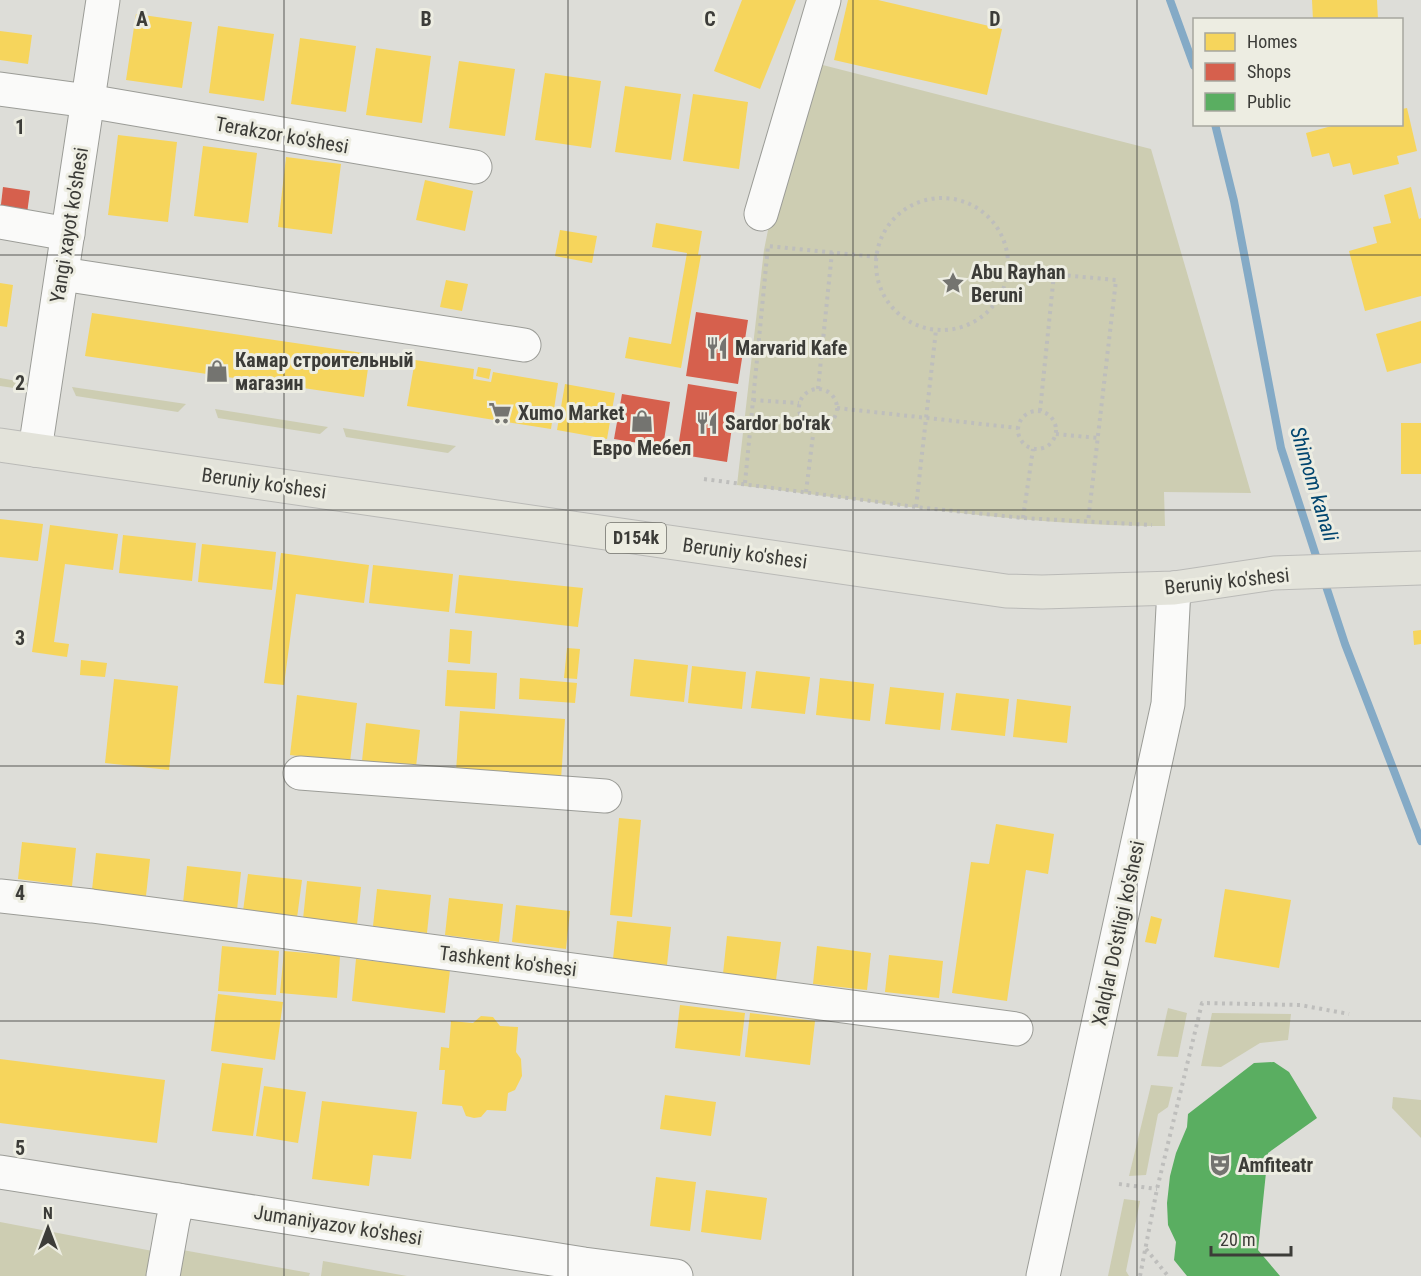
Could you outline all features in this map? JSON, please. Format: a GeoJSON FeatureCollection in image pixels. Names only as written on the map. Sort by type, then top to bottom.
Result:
{"type":"FeatureCollection","features":[{"type":"Feature","properties":{"kind":"main road","name":"Beruniy ko'shesi"},"geometry":{"type":"LineString","coordinates":[[0,445],[1006,591],[1174,588],[1274,573],[1409,569]]}},
{"type":"Feature","properties":{"kind":"street","name":"Yangi xayot ko'shesi"},"geometry":{"type":"LineString","coordinates":[[35,450],[103,0]]}},
{"type":"Feature","properties":{"kind":"street"},"geometry":{"type":"LineString","coordinates":[[761,214],[824,0]]}},
{"type":"Feature","properties":{"kind":"street","name":"Terakzor ko'shesi"},"geometry":{"type":"LineString","coordinates":[[0,89],[88,101],[475,167]]}},
{"type":"Feature","properties":{"kind":"street"},"geometry":{"type":"LineString","coordinates":[[0,222],[68,234]]}},
{"type":"Feature","properties":{"kind":"street"},"geometry":{"type":"LineString","coordinates":[[62,274],[524,345]]}},
{"type":"Feature","properties":{"kind":"street","name":"Xalqlar Do'stligi ko'shesi"},"geometry":{"type":"LineString","coordinates":[[1043,1276],[1168,704],[1174,588]]}},
{"type":"Feature","properties":{"kind":"street"},"geometry":{"type":"LineString","coordinates":[[300,774],[605,796]]}},
{"type":"Feature","properties":{"kind":"street","name":"Tashkent ko'shesi"},"geometry":{"type":"LineString","coordinates":[[0,896],[590,971],[1016,1029]]}},
{"type":"Feature","properties":{"kind":"street","name":"Jumaniyazov ko'shesi"},"geometry":{"type":"LineString","coordinates":[[0,1172],[584,1264],[676,1276]]}},
{"type":"Feature","properties":{"kind":"street"},"geometry":{"type":"LineString","coordinates":[[163,1276],[178,1200]]}},
{"type":"Feature","properties":{"kind":"path"},"geometry":{"type":"LineString","coordinates":[[947,198],[967,203],[985,214],[999,230],[1006,249],[1008,270],[1003,290],[992,308],[976,321],[957,328],[936,330],[914,324],[895,311],[882,292],[876,270],[878,247],[887,226],[903,211],[924,200],[947,198]]}},
{"type":"Feature","properties":{"kind":"path"},"geometry":{"type":"LineString","coordinates":[[745,483],[768,246],[877,257]]}},
{"type":"Feature","properties":{"kind":"path"},"geometry":{"type":"LineString","coordinates":[[818,389],[832,252]]}},
{"type":"Feature","properties":{"kind":"path"},"geometry":{"type":"LineString","coordinates":[[1008,270],[1116,280],[1088,522]]}},
{"type":"Feature","properties":{"kind":"path"},"geometry":{"type":"LineString","coordinates":[[1040,411],[1054,274]]}},
{"type":"Feature","properties":{"kind":"path"},"geometry":{"type":"LineString","coordinates":[[916,507],[936,330]]}},
{"type":"Feature","properties":{"kind":"path"},"geometry":{"type":"LineString","coordinates":[[818,389],[830,394],[837,408],[831,422],[826,426],[814,428],[803,421],[798,409],[806,392],[818,389]]}},
{"type":"Feature","properties":{"kind":"path"},"geometry":{"type":"LineString","coordinates":[[753,400],[799,403]]}},
{"type":"Feature","properties":{"kind":"path"},"geometry":{"type":"LineString","coordinates":[[837,408],[1018,428]]}},
{"type":"Feature","properties":{"kind":"path"},"geometry":{"type":"LineString","coordinates":[[1040,411],[1050,415],[1054,420],[1056,434],[1051,443],[1045,447],[1033,449],[1022,442],[1018,428],[1021,419],[1026,414],[1040,411]]}},
{"type":"Feature","properties":{"kind":"path"},"geometry":{"type":"LineString","coordinates":[[806,492],[814,428]]}},
{"type":"Feature","properties":{"kind":"path"},"geometry":{"type":"LineString","coordinates":[[1056,434],[1098,438]]}},
{"type":"Feature","properties":{"kind":"path"},"geometry":{"type":"LineString","coordinates":[[1023,518],[1033,449]]}},
{"type":"Feature","properties":{"kind":"path"},"geometry":{"type":"LineString","coordinates":[[704,479],[916,507],[1023,518],[1152,525]]}},
{"type":"Feature","properties":{"kind":"path"},"geometry":{"type":"LineString","coordinates":[[1140,1276],[1157,1189],[1202,1003],[1300,1005],[1349,1014]]}},
{"type":"Feature","properties":{"kind":"path"},"geometry":{"type":"LineString","coordinates":[[1119,1184],[1157,1189]]}},
{"type":"Feature","properties":{"kind":"path"},"geometry":{"type":"LineString","coordinates":[[1146,1248],[1168,1276]]}},
{"type":"Feature","properties":{"kind":"green space"},"geometry":{"type":"Polygon","coordinates":[[[811,62],[1151,149],[1251,493],[1164,492],[1165,526],[1004,518],[737,485],[764,250],[777,185],[811,62]]]}},
{"type":"Feature","properties":{"kind":"green space"},"geometry":{"type":"Polygon","coordinates":[[[0,378],[28,383],[21,389],[0,386],[0,378]]]}},
{"type":"Feature","properties":{"kind":"green space"},"geometry":{"type":"Polygon","coordinates":[[[72,387],[186,404],[178,412],[76,396],[72,387]]]}},
{"type":"Feature","properties":{"kind":"green space"},"geometry":{"type":"Polygon","coordinates":[[[215,409],[328,427],[320,434],[218,418],[215,409]]]}},
{"type":"Feature","properties":{"kind":"green space"},"geometry":{"type":"Polygon","coordinates":[[[343,428],[456,446],[448,453],[346,437],[343,428]]]}},
{"type":"Feature","properties":{"kind":"green space"},"geometry":{"type":"Polygon","coordinates":[[[1168,1008],[1187,1013],[1178,1057],[1157,1056],[1168,1008]]]}},
{"type":"Feature","properties":{"kind":"green space"},"geometry":{"type":"Polygon","coordinates":[[[1212,1013],[1291,1014],[1288,1040],[1260,1043],[1221,1067],[1201,1066],[1212,1013]]]}},
{"type":"Feature","properties":{"kind":"green space"},"geometry":{"type":"Polygon","coordinates":[[[1151,1085],[1173,1087],[1168,1107],[1158,1114],[1146,1175],[1129,1176],[1151,1085]]]}},
{"type":"Feature","properties":{"kind":"green space"},"geometry":{"type":"Polygon","coordinates":[[[1393,1097],[1421,1100],[1421,1138],[1392,1108],[1393,1097]]]}},
{"type":"Feature","properties":{"kind":"green space"},"geometry":{"type":"Polygon","coordinates":[[[1124,1199],[1140,1201],[1126,1271],[1129,1276],[1108,1276],[1124,1199]]]}},
{"type":"Feature","properties":{"kind":"green space"},"geometry":{"type":"Polygon","coordinates":[[[0,1222],[158,1252],[154,1276],[0,1276],[0,1222]]]}},
{"type":"Feature","properties":{"kind":"green space"},"geometry":{"type":"Polygon","coordinates":[[[177,1249],[310,1273],[309,1276],[172,1276],[177,1249]]]}},
{"type":"Feature","properties":{"kind":"green space"},"geometry":{"type":"Polygon","coordinates":[[[323,1261],[407,1276],[321,1276],[323,1261]]]}},
{"type":"Feature","properties":{"kind":"building: Homes"},"geometry":{"type":"Polygon","coordinates":[[[742,0],[796,0],[760,89],[714,71],[742,0]]]}},
{"type":"Feature","properties":{"kind":"building: Homes"},"geometry":{"type":"Polygon","coordinates":[[[848,0],[878,0],[1002,29],[987,95],[834,60],[848,0]]]}},
{"type":"Feature","properties":{"kind":"building: Homes"},"geometry":{"type":"Polygon","coordinates":[[[1312,0],[1377,0],[1378,18],[1313,18],[1312,0]]]}},
{"type":"Feature","properties":{"kind":"building: Homes"},"geometry":{"type":"Polygon","coordinates":[[[136,14],[192,22],[182,88],[126,80],[136,14]]]}},
{"type":"Feature","properties":{"kind":"building: Homes"},"geometry":{"type":"Polygon","coordinates":[[[218,26],[274,34],[264,101],[209,93],[218,26]]]}},
{"type":"Feature","properties":{"kind":"building: Homes"},"geometry":{"type":"Polygon","coordinates":[[[0,31],[32,35],[28,64],[0,60],[0,31]]]}},
{"type":"Feature","properties":{"kind":"building: Homes"},"geometry":{"type":"Polygon","coordinates":[[[300,38],[356,46],[346,112],[291,104],[300,38]]]}},
{"type":"Feature","properties":{"kind":"building: Homes"},"geometry":{"type":"Polygon","coordinates":[[[376,48],[431,56],[422,123],[366,115],[376,48]]]}},
{"type":"Feature","properties":{"kind":"building: Homes"},"geometry":{"type":"Polygon","coordinates":[[[459,61],[515,69],[505,136],[449,128],[459,61]]]}},
{"type":"Feature","properties":{"kind":"building: Homes"},"geometry":{"type":"Polygon","coordinates":[[[545,73],[601,81],[591,148],[535,140],[545,73]]]}},
{"type":"Feature","properties":{"kind":"building: Homes"},"geometry":{"type":"Polygon","coordinates":[[[625,86],[681,94],[671,160],[615,152],[625,86]]]}},
{"type":"Feature","properties":{"kind":"building: Homes"},"geometry":{"type":"Polygon","coordinates":[[[693,94],[748,102],[739,169],[683,161],[693,94]]]}},
{"type":"Feature","properties":{"kind":"building: Homes"},"geometry":{"type":"Polygon","coordinates":[[[1407,108],[1417,151],[1397,156],[1399,164],[1353,175],[1350,163],[1333,167],[1329,153],[1312,157],[1306,133],[1332,126],[1403,126],[1403,109],[1407,108]]]}},
{"type":"Feature","properties":{"kind":"building: Homes"},"geometry":{"type":"Polygon","coordinates":[[[118,135],[177,142],[168,222],[108,215],[118,135]]]}},
{"type":"Feature","properties":{"kind":"building: Homes"},"geometry":{"type":"Polygon","coordinates":[[[203,146],[257,153],[248,223],[194,216],[203,146]]]}},
{"type":"Feature","properties":{"kind":"building: Homes"},"geometry":{"type":"Polygon","coordinates":[[[286,157],[341,164],[332,234],[278,227],[286,157]]]}},
{"type":"Feature","properties":{"kind":"building: Homes"},"geometry":{"type":"Polygon","coordinates":[[[425,180],[473,191],[465,231],[416,220],[425,180]]]}},
{"type":"Feature","properties":{"kind":"building: Homes"},"geometry":{"type":"Polygon","coordinates":[[[1411,187],[1419,219],[1421,218],[1421,296],[1365,311],[1349,251],[1377,243],[1373,227],[1391,223],[1384,195],[1411,187]]]}},
{"type":"Feature","properties":{"kind":"building: Homes"},"geometry":{"type":"Polygon","coordinates":[[[656,223],[702,231],[698,255],[701,255],[681,368],[625,358],[629,337],[671,344],[687,253],[652,247],[656,223]]]}},
{"type":"Feature","properties":{"kind":"building: Homes"},"geometry":{"type":"Polygon","coordinates":[[[560,230],[597,236],[592,263],[555,256],[560,230]]]}},
{"type":"Feature","properties":{"kind":"building: Homes"},"geometry":{"type":"Polygon","coordinates":[[[446,280],[468,284],[462,311],[440,307],[446,280]]]}},
{"type":"Feature","properties":{"kind":"building: Homes"},"geometry":{"type":"Polygon","coordinates":[[[0,283],[13,285],[7,327],[0,326],[0,283]]]}},
{"type":"Feature","properties":{"kind":"building: Homes"},"geometry":{"type":"Polygon","coordinates":[[[92,313],[370,354],[364,397],[85,356],[92,313]]]}},
{"type":"Feature","properties":{"kind":"building: Homes"},"geometry":{"type":"Polygon","coordinates":[[[1421,321],[1421,363],[1387,372],[1376,334],[1421,321]]]}},
{"type":"Feature","properties":{"kind":"building: Homes"},"geometry":{"type":"Polygon","coordinates":[[[415,360],[474,369],[473,379],[491,382],[493,372],[558,383],[551,429],[407,406],[415,360]]]}},
{"type":"Feature","properties":{"kind":"building: Homes"},"geometry":{"type":"Polygon","coordinates":[[[478,367],[491,369],[489,379],[476,376],[478,367]]]}},
{"type":"Feature","properties":{"kind":"building: Homes"},"geometry":{"type":"Polygon","coordinates":[[[565,384],[615,393],[607,439],[557,430],[565,384]]]}},
{"type":"Feature","properties":{"kind":"building: Homes"},"geometry":{"type":"Polygon","coordinates":[[[1401,423],[1421,423],[1421,474],[1401,474],[1401,423]]]}},
{"type":"Feature","properties":{"kind":"building: Homes"},"geometry":{"type":"Polygon","coordinates":[[[0,519],[43,524],[38,561],[0,557],[0,519]]]}},
{"type":"Feature","properties":{"kind":"building: Homes"},"geometry":{"type":"Polygon","coordinates":[[[50,525],[118,534],[113,570],[65,564],[54,642],[69,644],[67,657],[32,652],[50,525]]]}},
{"type":"Feature","properties":{"kind":"building: Homes"},"geometry":{"type":"Polygon","coordinates":[[[123,535],[196,543],[192,581],[119,573],[123,535]]]}},
{"type":"Feature","properties":{"kind":"building: Homes"},"geometry":{"type":"Polygon","coordinates":[[[202,544],[276,552],[272,590],[198,582],[202,544]]]}},
{"type":"Feature","properties":{"kind":"building: Homes"},"geometry":{"type":"Polygon","coordinates":[[[281,553],[369,565],[364,603],[296,594],[284,685],[264,683],[281,553]]]}},
{"type":"Feature","properties":{"kind":"building: Homes"},"geometry":{"type":"Polygon","coordinates":[[[373,565],[453,574],[449,612],[369,603],[373,565]]]}},
{"type":"Feature","properties":{"kind":"building: Homes"},"geometry":{"type":"Polygon","coordinates":[[[459,575],[583,588],[578,627],[455,613],[459,575]]]}},
{"type":"Feature","properties":{"kind":"building: Homes"},"geometry":{"type":"Polygon","coordinates":[[[450,629],[472,631],[470,664],[448,662],[450,629]]]}},
{"type":"Feature","properties":{"kind":"building: Homes"},"geometry":{"type":"Polygon","coordinates":[[[1421,630],[1421,644],[1414,645],[1413,631],[1421,630]]]}},
{"type":"Feature","properties":{"kind":"building: Homes"},"geometry":{"type":"Polygon","coordinates":[[[567,648],[580,649],[577,679],[564,678],[567,648]]]}},
{"type":"Feature","properties":{"kind":"building: Homes"},"geometry":{"type":"Polygon","coordinates":[[[634,659],[688,665],[684,702],[630,696],[634,659]]]}},
{"type":"Feature","properties":{"kind":"building: Homes"},"geometry":{"type":"Polygon","coordinates":[[[81,660],[107,663],[105,677],[80,675],[81,660]]]}},
{"type":"Feature","properties":{"kind":"building: Homes"},"geometry":{"type":"Polygon","coordinates":[[[692,666],[746,672],[742,709],[688,703],[692,666]]]}},
{"type":"Feature","properties":{"kind":"building: Homes"},"geometry":{"type":"Polygon","coordinates":[[[447,670],[497,673],[495,709],[445,706],[447,670]]]}},
{"type":"Feature","properties":{"kind":"building: Homes"},"geometry":{"type":"Polygon","coordinates":[[[756,671],[810,677],[805,714],[751,708],[756,671]]]}},
{"type":"Feature","properties":{"kind":"building: Homes"},"geometry":{"type":"Polygon","coordinates":[[[520,678],[577,683],[575,703],[519,699],[520,678]]]}},
{"type":"Feature","properties":{"kind":"building: Homes"},"geometry":{"type":"Polygon","coordinates":[[[820,678],[874,684],[870,721],[816,715],[820,678]]]}},
{"type":"Feature","properties":{"kind":"building: Homes"},"geometry":{"type":"Polygon","coordinates":[[[114,679],[178,686],[169,770],[105,763],[114,679]]]}},
{"type":"Feature","properties":{"kind":"building: Homes"},"geometry":{"type":"Polygon","coordinates":[[[890,687],[944,693],[940,730],[885,724],[890,687]]]}},
{"type":"Feature","properties":{"kind":"building: Homes"},"geometry":{"type":"Polygon","coordinates":[[[956,693],[1009,699],[1005,736],[951,730],[956,693]]]}},
{"type":"Feature","properties":{"kind":"building: Homes"},"geometry":{"type":"Polygon","coordinates":[[[297,695],[357,703],[350,762],[290,755],[297,695]]]}},
{"type":"Feature","properties":{"kind":"building: Homes"},"geometry":{"type":"Polygon","coordinates":[[[1017,699],[1071,706],[1067,743],[1013,737],[1017,699]]]}},
{"type":"Feature","properties":{"kind":"building: Homes"},"geometry":{"type":"Polygon","coordinates":[[[460,711],[565,719],[561,780],[456,772],[460,711]]]}},
{"type":"Feature","properties":{"kind":"building: Homes"},"geometry":{"type":"Polygon","coordinates":[[[366,723],[420,730],[416,767],[362,761],[366,723]]]}},
{"type":"Feature","properties":{"kind":"building: Homes"},"geometry":{"type":"Polygon","coordinates":[[[619,818],[641,820],[632,917],[610,915],[619,818]]]}},
{"type":"Feature","properties":{"kind":"building: Homes"},"geometry":{"type":"Polygon","coordinates":[[[996,824],[1054,834],[1048,874],[1026,870],[1007,1001],[952,993],[971,862],[989,864],[996,824]]]}},
{"type":"Feature","properties":{"kind":"building: Homes"},"geometry":{"type":"Polygon","coordinates":[[[22,842],[76,848],[72,886],[18,879],[22,842]]]}},
{"type":"Feature","properties":{"kind":"building: Homes"},"geometry":{"type":"Polygon","coordinates":[[[96,853],[150,859],[146,896],[92,890],[96,853]]]}},
{"type":"Feature","properties":{"kind":"building: Homes"},"geometry":{"type":"Polygon","coordinates":[[[187,866],[241,872],[237,910],[183,903],[187,866]]]}},
{"type":"Feature","properties":{"kind":"building: Homes"},"geometry":{"type":"Polygon","coordinates":[[[248,874],[302,880],[297,918],[243,911],[248,874]]]}},
{"type":"Feature","properties":{"kind":"building: Homes"},"geometry":{"type":"Polygon","coordinates":[[[307,881],[361,887],[357,925],[303,919],[307,881]]]}},
{"type":"Feature","properties":{"kind":"building: Homes"},"geometry":{"type":"Polygon","coordinates":[[[377,889],[431,895],[427,933],[373,926],[377,889]]]}},
{"type":"Feature","properties":{"kind":"building: Homes"},"geometry":{"type":"Polygon","coordinates":[[[1225,889],[1291,900],[1279,968],[1214,957],[1225,889]]]}},
{"type":"Feature","properties":{"kind":"building: Homes"},"geometry":{"type":"Polygon","coordinates":[[[449,898],[503,904],[499,942],[445,935],[449,898]]]}},
{"type":"Feature","properties":{"kind":"building: Homes"},"geometry":{"type":"Polygon","coordinates":[[[516,905],[570,911],[566,949],[512,942],[516,905]]]}},
{"type":"Feature","properties":{"kind":"building: Homes"},"geometry":{"type":"Polygon","coordinates":[[[1151,916],[1162,919],[1156,944],[1145,942],[1151,916]]]}},
{"type":"Feature","properties":{"kind":"building: Homes"},"geometry":{"type":"Polygon","coordinates":[[[617,921],[671,927],[667,965],[613,959],[617,921]]]}},
{"type":"Feature","properties":{"kind":"building: Homes"},"geometry":{"type":"Polygon","coordinates":[[[727,936],[781,942],[776,980],[723,974],[727,936]]]}},
{"type":"Feature","properties":{"kind":"building: Homes"},"geometry":{"type":"Polygon","coordinates":[[[222,946],[279,951],[276,995],[218,991],[222,946]]]}},
{"type":"Feature","properties":{"kind":"building: Homes"},"geometry":{"type":"Polygon","coordinates":[[[817,946],[871,953],[867,990],[813,984],[817,946]]]}},
{"type":"Feature","properties":{"kind":"building: Homes"},"geometry":{"type":"Polygon","coordinates":[[[284,951],[340,956],[337,998],[280,993],[284,951]]]}},
{"type":"Feature","properties":{"kind":"building: Homes"},"geometry":{"type":"Polygon","coordinates":[[[889,955],[943,961],[939,998],[885,992],[889,955]]]}},
{"type":"Feature","properties":{"kind":"building: Homes"},"geometry":{"type":"Polygon","coordinates":[[[356,959],[450,970],[445,1013],[352,1001],[356,959]]]}},
{"type":"Feature","properties":{"kind":"building: Homes"},"geometry":{"type":"Polygon","coordinates":[[[218,994],[283,1002],[275,1060],[211,1051],[218,994]]]}},
{"type":"Feature","properties":{"kind":"building: Homes"},"geometry":{"type":"Polygon","coordinates":[[[680,1005],[745,1013],[740,1056],[675,1048],[680,1005]]]}},
{"type":"Feature","properties":{"kind":"building: Homes"},"geometry":{"type":"Polygon","coordinates":[[[750,1013],[815,1021],[810,1065],[745,1057],[750,1013]]]}},
{"type":"Feature","properties":{"kind":"building: Homes"},"geometry":{"type":"Polygon","coordinates":[[[481,1016],[493,1017],[500,1026],[518,1027],[516,1052],[521,1059],[522,1076],[515,1090],[508,1093],[506,1111],[487,1110],[481,1117],[474,1118],[466,1116],[462,1106],[442,1104],[445,1070],[439,1070],[441,1047],[449,1048],[451,1021],[473,1023],[481,1016]]]}},
{"type":"Feature","properties":{"kind":"building: Homes"},"geometry":{"type":"Polygon","coordinates":[[[0,1059],[165,1080],[157,1143],[0,1123],[0,1059]]]}},
{"type":"Feature","properties":{"kind":"building: Homes"},"geometry":{"type":"Polygon","coordinates":[[[222,1063],[263,1068],[253,1136],[212,1131],[222,1063]]]}},
{"type":"Feature","properties":{"kind":"building: Homes"},"geometry":{"type":"Polygon","coordinates":[[[264,1086],[306,1092],[298,1143],[256,1136],[264,1086]]]}},
{"type":"Feature","properties":{"kind":"building: Homes"},"geometry":{"type":"Polygon","coordinates":[[[665,1095],[716,1102],[711,1136],[660,1129],[665,1095]]]}},
{"type":"Feature","properties":{"kind":"building: Homes"},"geometry":{"type":"Polygon","coordinates":[[[322,1101],[417,1112],[411,1159],[373,1155],[369,1186],[312,1179],[322,1101]]]}},
{"type":"Feature","properties":{"kind":"building: Homes"},"geometry":{"type":"Polygon","coordinates":[[[656,1177],[696,1182],[690,1231],[650,1226],[656,1177]]]}},
{"type":"Feature","properties":{"kind":"building: Homes"},"geometry":{"type":"Polygon","coordinates":[[[706,1190],[767,1198],[761,1240],[701,1232],[706,1190]]]}},
{"type":"Feature","properties":{"kind":"building: Shops"},"geometry":{"type":"Polygon","coordinates":[[[3,187],[30,191],[26,221],[0,213],[3,187]]]}},
{"type":"Feature","properties":{"kind":"building: Shops","name":"Marvarid Kafe"},"geometry":{"type":"Polygon","coordinates":[[[696,312],[748,320],[738,384],[686,376],[696,312]]]}},
{"type":"Feature","properties":{"kind":"building: Shops","name":"Sardor bo'rak"},"geometry":{"type":"Polygon","coordinates":[[[688,384],[737,392],[727,462],[677,454],[688,384]]]}},
{"type":"Feature","properties":{"kind":"building: Shops","name":"Евро Мебел"},"geometry":{"type":"Polygon","coordinates":[[[622,394],[670,402],[663,447],[614,439],[622,394]]]}},
{"type":"Feature","properties":{"kind":"building: Public","name":"Amfiteatr"},"geometry":{"type":"Polygon","coordinates":[[[1274,1062],[1289,1072],[1317,1118],[1268,1153],[1258,1250],[1280,1276],[1187,1276],[1174,1260],[1176,1242],[1168,1225],[1167,1203],[1170,1176],[1176,1153],[1187,1127],[1188,1114],[1254,1063],[1274,1062]]]}},
{"type":"Feature","properties":{"kind":"waterway","name":"Shimom kanali"},"geometry":{"type":"LineString","coordinates":[[1170,0],[1193,63]]}},
{"type":"Feature","properties":{"kind":"waterway","name":"Shimom kanali"},"geometry":{"type":"LineString","coordinates":[[1215,126],[1234,201],[1281,448],[1319,565]]}},
{"type":"Feature","properties":{"kind":"waterway","name":"Shimom kanali"},"geometry":{"type":"LineString","coordinates":[[1323,577],[1345,644],[1421,841]]}},
{"type":"Feature","properties":{"kind":"place","name":"Abu Rayhan Beruni"},"geometry":{"type":"Point","coordinates":[953,283]}},
{"type":"Feature","properties":{"kind":"place","name":"Marvarid Kafe"},"geometry":{"type":"Point","coordinates":[717,348]}},
{"type":"Feature","properties":{"kind":"place","name":"Камар строительный магазин"},"geometry":{"type":"Point","coordinates":[217,371]}},
{"type":"Feature","properties":{"kind":"place","name":"Xumo Market"},"geometry":{"type":"Point","coordinates":[500,413]}},
{"type":"Feature","properties":{"kind":"place","name":"Евро Мебел"},"geometry":{"type":"Point","coordinates":[642,421]}},
{"type":"Feature","properties":{"kind":"place","name":"Sardor bo'rak"},"geometry":{"type":"Point","coordinates":[707,423]}},
{"type":"Feature","properties":{"kind":"place","name":"Amfiteatr"},"geometry":{"type":"Point","coordinates":[1220,1165]}}]}
